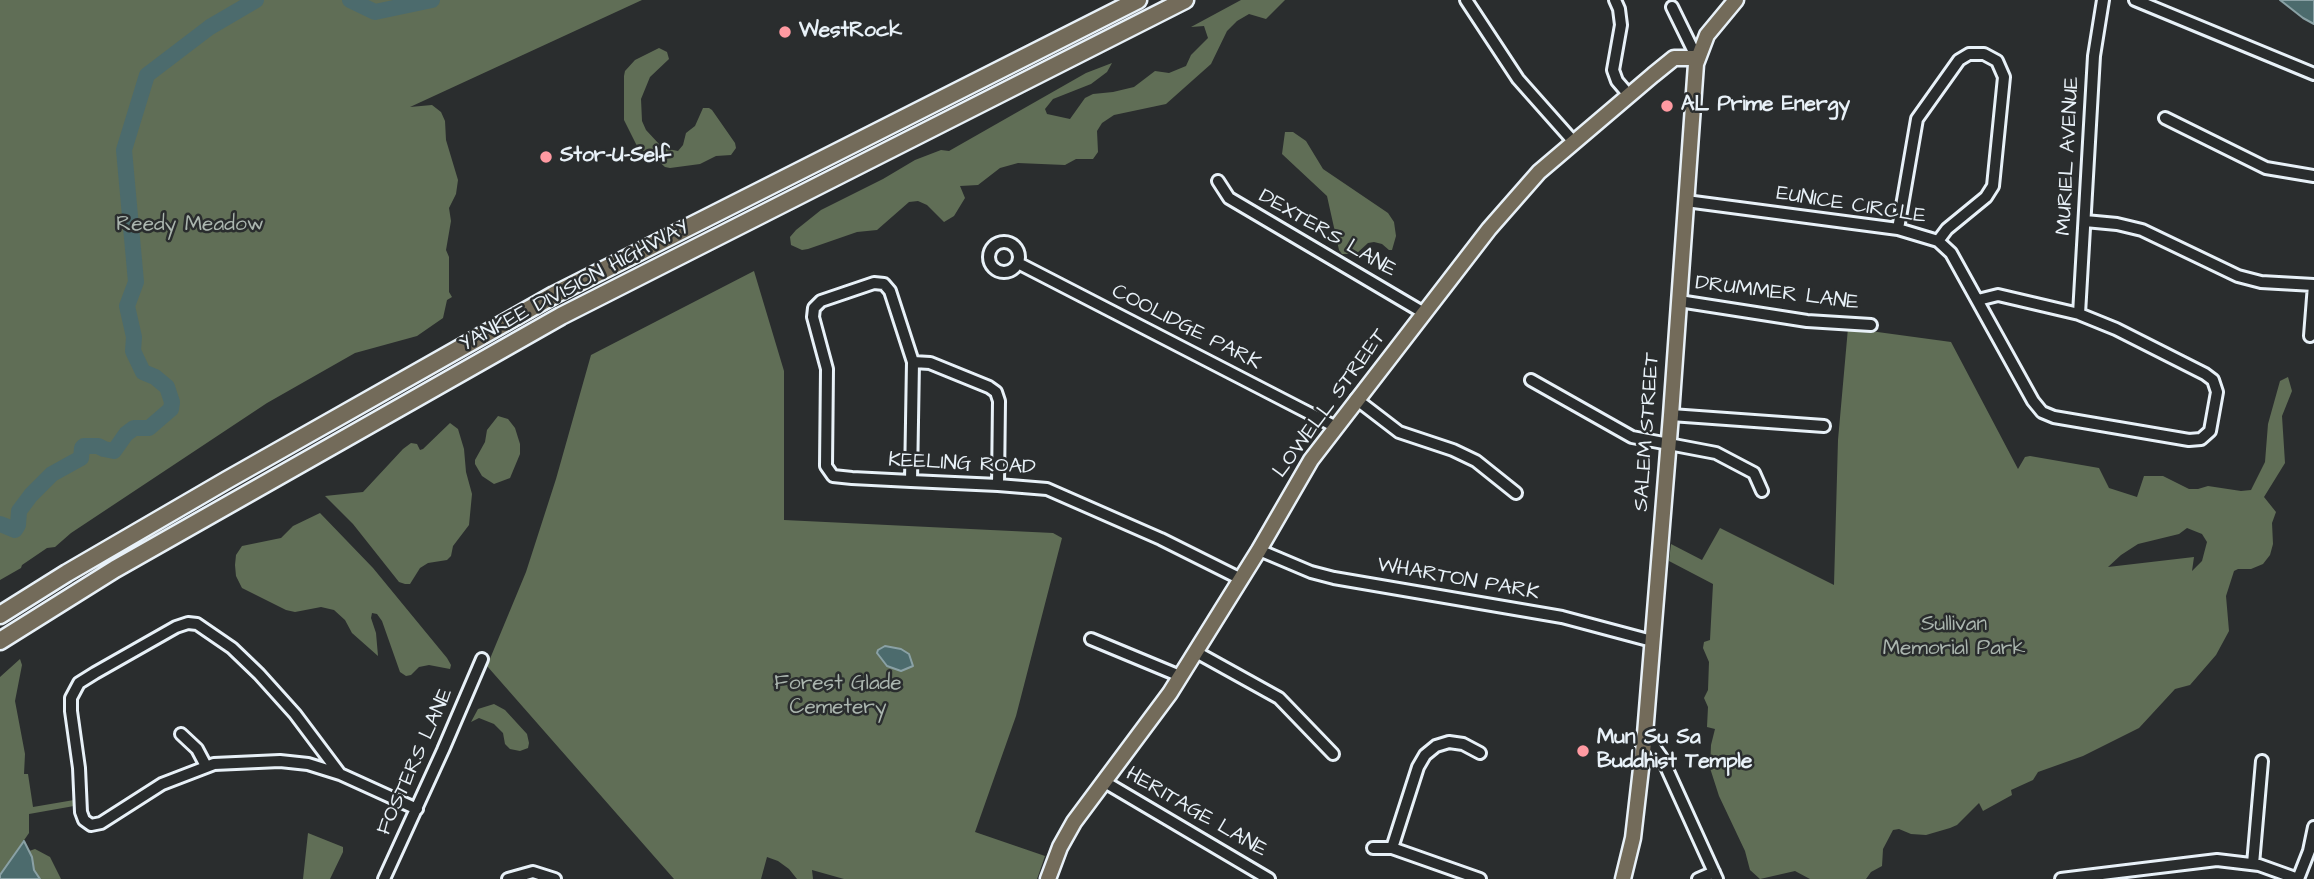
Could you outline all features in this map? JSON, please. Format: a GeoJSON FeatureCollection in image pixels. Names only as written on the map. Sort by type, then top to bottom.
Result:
{"type":"FeatureCollection","features":[{"type":"Feature","properties":{"kind":"highway","name":"YANKEE DIVISION HIGHWAY"},"geometry":{"type":"LineString","coordinates":[[0,615],[215,487],[554,295],[1138,0]]}},
{"type":"Feature","properties":{"kind":"highway","name":"YANKEE DIVISION HIGHWAY"},"geometry":{"type":"LineString","coordinates":[[0,641],[71,595],[561,316],[1185,0]]}},
{"type":"Feature","properties":{"kind":"highway"},"geometry":{"type":"LineString","coordinates":[[0,652],[71,595]]}},
{"type":"Feature","properties":{"kind":"main road","name":"SALEM STREET"},"geometry":{"type":"LineString","coordinates":[[1623,879],[1633,838],[1645,734],[1697,58],[1713,25],[1736,0]]}},
{"type":"Feature","properties":{"kind":"main road","name":"LOWELL STREET"},"geometry":{"type":"LineString","coordinates":[[1049,879],[1063,841],[1196,652],[1305,470],[1356,399],[1510,202],[1573,141],[1674,58],[1697,58]]}},
{"type":"Feature","properties":{"kind":"street"},"geometry":{"type":"LineString","coordinates":[[1466,0],[1518,79],[1573,141]]}},
{"type":"Feature","properties":{"kind":"street"},"geometry":{"type":"LineString","coordinates":[[1615,0],[1621,25],[1613,70],[1617,81],[1629,95]]}},
{"type":"Feature","properties":{"kind":"street","name":"MURIEL AVENUE"},"geometry":{"type":"LineString","coordinates":[[2079,314],[2094,56],[2103,0]]}},
{"type":"Feature","properties":{"kind":"street"},"geometry":{"type":"LineString","coordinates":[[2136,0],[2314,74]]}},
{"type":"Feature","properties":{"kind":"street"},"geometry":{"type":"LineString","coordinates":[[1672,7],[1697,58]]}},
{"type":"Feature","properties":{"kind":"street"},"geometry":{"type":"LineString","coordinates":[[1898,229],[1917,119],[1959,60],[1969,54],[1984,54],[1997,61],[2004,77],[1993,188],[1985,199],[1947,229],[1938,241]]}},
{"type":"Feature","properties":{"kind":"street"},"geometry":{"type":"LineString","coordinates":[[2165,118],[2266,168],[2314,176]]}},
{"type":"Feature","properties":{"kind":"street","name":"DEXTERS LANE"},"geometry":{"type":"LineString","coordinates":[[1218,181],[1230,199],[1424,313]]}},
{"type":"Feature","properties":{"kind":"street","name":"EUNICE CIRCLE"},"geometry":{"type":"LineString","coordinates":[[1686,201],[1898,229],[1938,241],[1951,253],[2033,401],[2045,413],[2189,440],[2197,440],[2207,434],[2213,423],[2216,395],[2216,386],[2210,378],[2116,328],[2079,314],[1998,295],[1978,300]]}},
{"type":"Feature","properties":{"kind":"street"},"geometry":{"type":"LineString","coordinates":[[2085,221],[2142,230],[2238,276],[2261,282],[2314,285],[2310,336]]}},
{"type":"Feature","properties":{"kind":"street","name":"COOLIDGE PARK"},"geometry":{"type":"LineString","coordinates":[[1018,263],[1336,427]]}},
{"type":"Feature","properties":{"kind":"street","name":"KEELING ROAD"},"geometry":{"type":"LineString","coordinates":[[913,362],[891,293],[884,284],[874,283],[847,292],[821,301],[814,308],[813,319],[827,369],[826,466],[830,473],[839,477],[1049,490],[1161,539],[1241,579]]}},
{"type":"Feature","properties":{"kind":"street","name":"DRUMMER LANE"},"geometry":{"type":"LineString","coordinates":[[1679,301],[1807,321],[1871,324]]}},
{"type":"Feature","properties":{"kind":"street"},"geometry":{"type":"LineString","coordinates":[[911,481],[913,362],[931,364],[996,392],[999,401],[998,485]]}},
{"type":"Feature","properties":{"kind":"street"},"geometry":{"type":"LineString","coordinates":[[1531,380],[1630,436],[1716,453],[1754,473],[1762,491]]}},
{"type":"Feature","properties":{"kind":"street"},"geometry":{"type":"LineString","coordinates":[[1356,399],[1405,435],[1453,450],[1476,461],[1517,493]]}},
{"type":"Feature","properties":{"kind":"street"},"geometry":{"type":"LineString","coordinates":[[1671,415],[1824,426]]}},
{"type":"Feature","properties":{"kind":"street","name":"WHARTON PARK"},"geometry":{"type":"LineString","coordinates":[[1259,550],[1311,572],[1334,578],[1562,617],[1652,642]]}},
{"type":"Feature","properties":{"kind":"street"},"geometry":{"type":"LineString","coordinates":[[340,774],[295,714],[258,674],[216,636],[197,624],[188,623],[176,627],[95,673],[75,689],[71,704],[78,754],[80,806],[82,817],[88,824],[102,823],[162,784],[206,766],[244,761],[308,764],[340,774],[417,809]]}},
{"type":"Feature","properties":{"kind":"street"},"geometry":{"type":"LineString","coordinates":[[1091,639],[1180,676]]}},
{"type":"Feature","properties":{"kind":"street"},"geometry":{"type":"LineString","coordinates":[[1196,652],[1279,698],[1333,754]]}},
{"type":"Feature","properties":{"kind":"street","name":"FOSTERS LANE"},"geometry":{"type":"LineString","coordinates":[[384,879],[482,659]]}},
{"type":"Feature","properties":{"kind":"street"},"geometry":{"type":"LineString","coordinates":[[181,734],[197,749],[206,766]]}},
{"type":"Feature","properties":{"kind":"street"},"geometry":{"type":"LineString","coordinates":[[1645,734],[1659,753],[1715,876],[1698,879]]}},
{"type":"Feature","properties":{"kind":"street"},"geometry":{"type":"LineString","coordinates":[[1392,848],[1418,767],[1425,755],[1436,746],[1449,742],[1463,744],[1480,753]]}},
{"type":"Feature","properties":{"kind":"street"},"geometry":{"type":"LineString","coordinates":[[1641,767],[1646,760],[1659,753]]}},
{"type":"Feature","properties":{"kind":"street"},"geometry":{"type":"LineString","coordinates":[[2253,864],[2262,761]]}},
{"type":"Feature","properties":{"kind":"street","name":"HERITAGE LANE"},"geometry":{"type":"LineString","coordinates":[[1103,781],[1269,879]]}},
{"type":"Feature","properties":{"kind":"street"},"geometry":{"type":"LineString","coordinates":[[2061,879],[2208,860],[2253,864],[2298,879],[2309,851],[2314,827]]}},
{"type":"Feature","properties":{"kind":"street"},"geometry":{"type":"LineString","coordinates":[[1373,848],[1392,848],[1480,879]]}},
{"type":"Feature","properties":{"kind":"street"},"geometry":{"type":"LineString","coordinates":[[508,879],[533,872],[555,879]]}},
{"type":"Feature","properties":{"kind":"green space","name":"Reedy Meadow"},"geometry":{"type":"Polygon","coordinates":[[[0,0],[642,0],[410,107],[432,105],[441,112],[458,180],[456,194],[449,208],[451,221],[446,250],[449,257],[449,292],[452,297],[447,300],[443,318],[417,336],[355,353],[267,403],[71,533],[55,547],[47,548],[0,580],[0,0]]]}},
{"type":"Feature","properties":{"kind":"green space"},"geometry":{"type":"Polygon","coordinates":[[[1241,0],[1285,0],[1266,19],[1249,14],[1237,21],[1227,31],[1211,64],[1166,104],[1114,115],[1102,123],[1097,131],[1098,152],[1093,159],[1076,159],[1065,165],[1018,163],[1000,168],[978,185],[960,186],[965,198],[954,216],[944,222],[927,205],[918,201],[909,202],[877,230],[857,232],[808,249],[802,250],[791,245],[790,237],[796,230],[821,210],[915,160],[941,150],[949,151],[1086,73],[1112,63],[1107,72],[1091,84],[1053,99],[1045,109],[1047,114],[1070,119],[1085,98],[1093,94],[1134,87],[1155,71],[1169,73],[1186,66],[1191,55],[1208,38],[1204,26],[1191,27],[1241,0]]]}},
{"type":"Feature","properties":{"kind":"green space"},"geometry":{"type":"Polygon","coordinates":[[[659,48],[667,52],[669,59],[650,77],[641,99],[642,121],[646,130],[659,144],[678,151],[683,145],[686,133],[695,126],[703,108],[709,108],[735,143],[736,148],[731,155],[716,156],[700,164],[670,168],[638,148],[624,120],[625,71],[635,60],[659,48]]]}},
{"type":"Feature","properties":{"kind":"green space"},"geometry":{"type":"Polygon","coordinates":[[[1285,132],[1293,132],[1306,141],[1323,169],[1388,213],[1394,222],[1396,236],[1392,250],[1374,242],[1368,243],[1356,254],[1342,254],[1327,196],[1282,154],[1285,132]]]}},
{"type":"Feature","properties":{"kind":"green space","name":"Forest Glade Cemetery"},"geometry":{"type":"Polygon","coordinates":[[[754,271],[784,371],[784,520],[1053,533],[1062,538],[1016,716],[975,832],[1045,856],[1037,879],[844,879],[812,870],[813,879],[797,879],[789,869],[767,857],[761,879],[674,879],[487,666],[526,572],[591,355],[754,271]]]}},
{"type":"Feature","properties":{"kind":"green space","name":"Sullivan Memorial Park"},"geometry":{"type":"Polygon","coordinates":[[[1848,328],[1951,342],[2018,469],[2025,457],[2030,456],[2099,468],[2109,488],[2137,497],[2144,476],[2163,476],[2189,489],[2208,486],[2251,490],[2265,462],[2268,424],[2280,381],[2288,377],[2292,391],[2282,416],[2285,463],[2264,497],[2276,512],[2272,523],[2273,544],[2270,555],[2263,564],[2234,571],[2226,596],[2229,631],[2216,655],[2190,685],[2175,689],[2139,728],[2083,756],[2038,772],[2033,780],[2011,790],[2012,795],[1983,811],[1979,803],[1957,825],[1926,835],[1893,830],[1883,849],[1882,866],[1871,872],[1866,879],[1810,879],[1795,871],[1760,879],[1750,870],[1745,851],[1719,796],[1710,768],[1715,729],[1707,727],[1708,707],[1704,698],[1708,690],[1709,662],[1703,648],[1704,642],[1710,640],[1713,584],[1669,561],[1671,544],[1702,560],[1720,528],[1834,585],[1838,440],[1848,328]],[[2187,528],[2179,534],[2138,544],[2108,567],[2194,557],[2192,571],[2202,561],[2207,542],[2202,534],[2187,528]]]}},
{"type":"Feature","properties":{"kind":"green space"},"geometry":{"type":"Polygon","coordinates":[[[498,416],[508,419],[515,428],[520,454],[510,478],[494,484],[482,476],[475,460],[485,442],[487,430],[498,416]]]}},
{"type":"Feature","properties":{"kind":"green space"},"geometry":{"type":"Polygon","coordinates":[[[450,423],[458,429],[464,449],[472,494],[469,525],[453,546],[451,556],[447,560],[428,563],[420,568],[410,584],[405,584],[399,582],[353,524],[325,496],[363,492],[403,449],[411,443],[417,444],[420,450],[423,449],[450,423]]]}},
{"type":"Feature","properties":{"kind":"green space"},"geometry":{"type":"Polygon","coordinates":[[[320,513],[373,568],[447,658],[450,669],[429,665],[419,667],[411,675],[406,676],[400,672],[377,614],[372,613],[371,618],[376,633],[378,656],[352,633],[345,620],[334,610],[321,607],[295,612],[286,610],[242,588],[236,576],[235,565],[236,555],[242,546],[281,538],[293,526],[320,513]]]}},
{"type":"Feature","properties":{"kind":"green space"},"geometry":{"type":"Polygon","coordinates":[[[20,659],[22,665],[15,701],[25,754],[24,774],[28,774],[33,807],[74,800],[74,806],[29,814],[29,833],[0,875],[0,677],[20,659]]]}},
{"type":"Feature","properties":{"kind":"green space"},"geometry":{"type":"Polygon","coordinates":[[[494,704],[505,710],[527,734],[528,748],[520,751],[510,749],[505,744],[503,733],[494,724],[479,718],[471,722],[478,709],[494,704]]]}},
{"type":"Feature","properties":{"kind":"green space"},"geometry":{"type":"Polygon","coordinates":[[[308,833],[343,847],[330,879],[303,879],[308,833]]]}},
{"type":"Feature","properties":{"kind":"green space"},"geometry":{"type":"Polygon","coordinates":[[[35,849],[50,857],[61,879],[40,879],[34,870],[29,851],[35,849]]]}},
{"type":"Feature","properties":{"kind":"water"},"geometry":{"type":"Polygon","coordinates":[[[2280,0],[2314,0],[2314,24],[2303,18],[2280,0]]]}},
{"type":"Feature","properties":{"kind":"water"},"geometry":{"type":"Polygon","coordinates":[[[885,646],[901,649],[909,654],[913,666],[901,671],[887,666],[877,653],[885,646]]]}},
{"type":"Feature","properties":{"kind":"water"},"geometry":{"type":"Polygon","coordinates":[[[24,841],[40,879],[0,879],[0,875],[24,841]]]}},
{"type":"Feature","properties":{"kind":"waterway"},"geometry":{"type":"LineString","coordinates":[[0,524],[15,530],[19,511],[31,495],[52,474],[81,458],[84,446],[98,446],[114,451],[134,428],[149,428],[171,409],[172,402],[167,387],[155,377],[143,372],[133,351],[134,337],[127,306],[136,282],[124,150],[147,75],[210,27],[256,0]]}},
{"type":"Feature","properties":{"kind":"waterway"},"geometry":{"type":"LineString","coordinates":[[350,0],[375,12],[432,0]]}},
{"type":"Feature","properties":{"kind":"place","name":"WestRock"},"geometry":{"type":"Point","coordinates":[785,32]}},
{"type":"Feature","properties":{"kind":"place","name":"AL Prime Energy"},"geometry":{"type":"Point","coordinates":[1667,106]}},
{"type":"Feature","properties":{"kind":"place","name":"Stor-U-Self"},"geometry":{"type":"Point","coordinates":[546,157]}},
{"type":"Feature","properties":{"kind":"place","name":"Mun Su Sa Buddhist Temple"},"geometry":{"type":"Point","coordinates":[1583,751]}}]}
